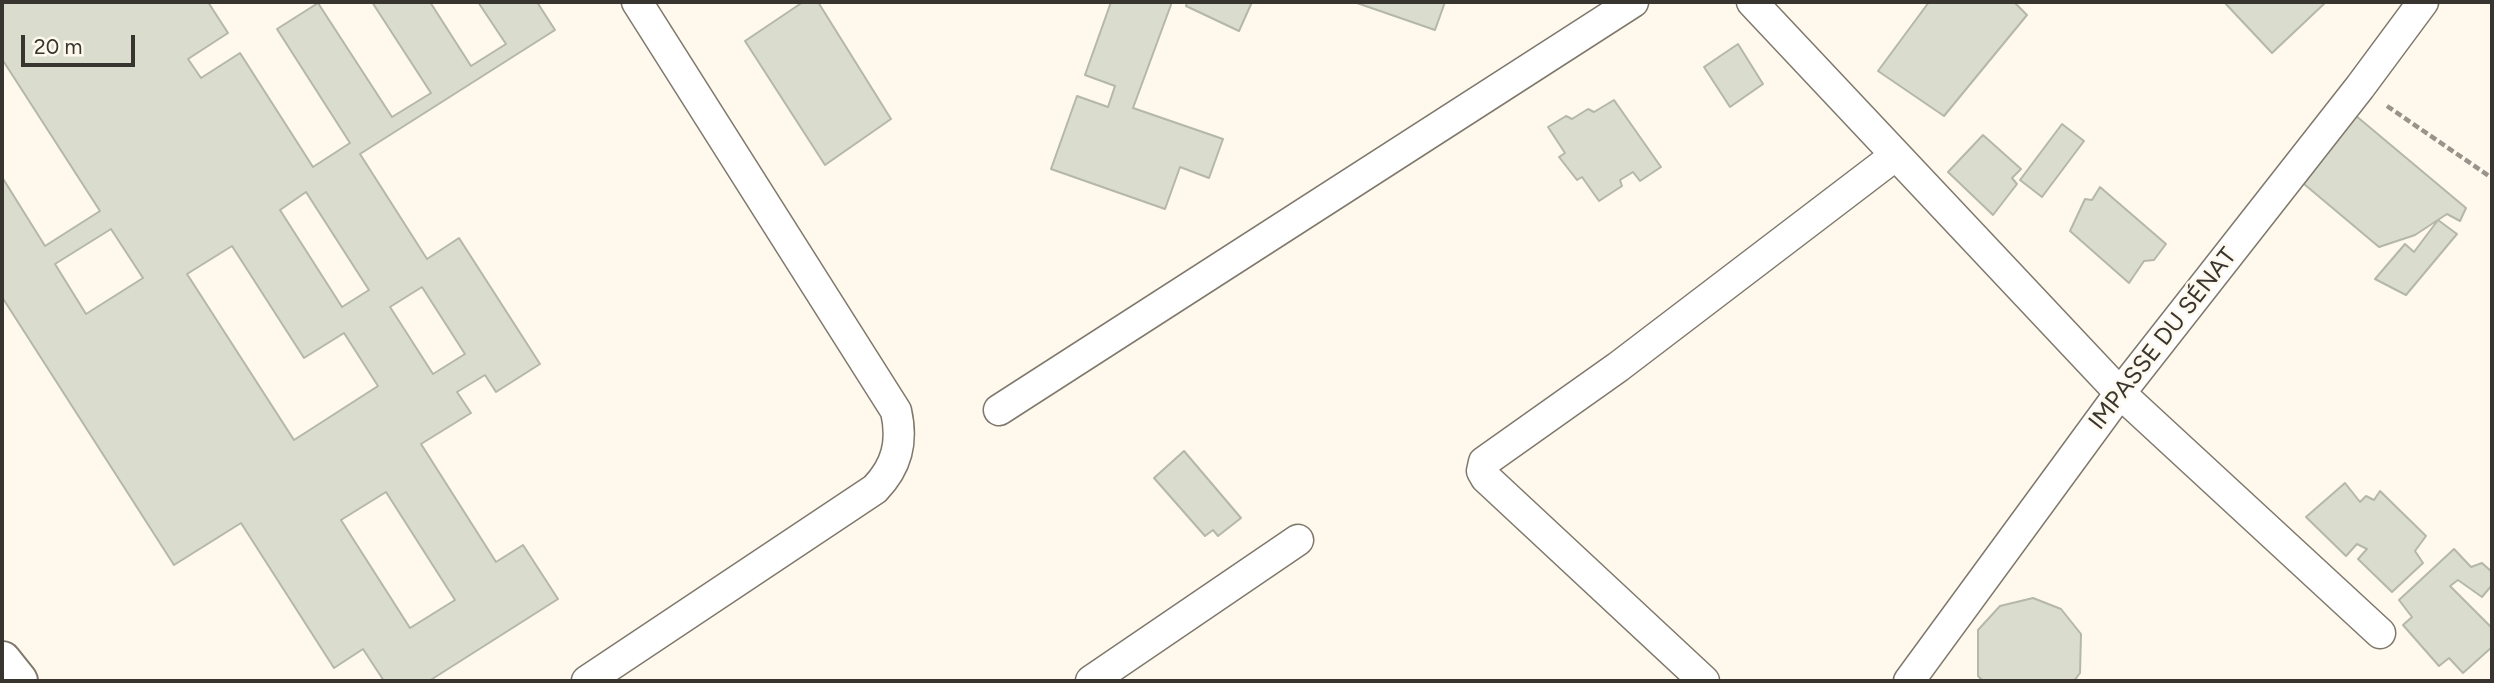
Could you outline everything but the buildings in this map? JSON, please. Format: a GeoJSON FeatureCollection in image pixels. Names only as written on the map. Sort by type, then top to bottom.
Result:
{"type":"FeatureCollection","features":[{"type":"Feature","properties":{"kind":"main road"},"geometry":{"type":"LineString","coordinates":[[2,661],[18,681]]}},
{"type":"Feature","properties":{"kind":"street"},"geometry":{"type":"LineString","coordinates":[[587,681],[875,489],[890,474],[901,434],[896,411],[637,2]]}},
{"type":"Feature","properties":{"kind":"street"},"geometry":{"type":"LineString","coordinates":[[999,410],[1633,2]]}},
{"type":"Feature","properties":{"kind":"street"},"geometry":{"type":"LineString","coordinates":[[1752,2],[2120,393],[2380,633]]}},
{"type":"Feature","properties":{"kind":"street","name":"IMPASSE DU SÉNAT"},"geometry":{"type":"LineString","coordinates":[[1909,681],[2120,393],[2424,2]]}},
{"type":"Feature","properties":{"kind":"street"},"geometry":{"type":"LineString","coordinates":[[1704,681],[1486,478],[1482,471],[1483,462],[1618,366],[1896,155]]}},
{"type":"Feature","properties":{"kind":"street"},"geometry":{"type":"LineString","coordinates":[[1091,681],[1298,540]]}},
{"type":"Feature","properties":{"kind":"path"},"geometry":{"type":"LineString","coordinates":[[2360,87],[2492,178]]}}]}
